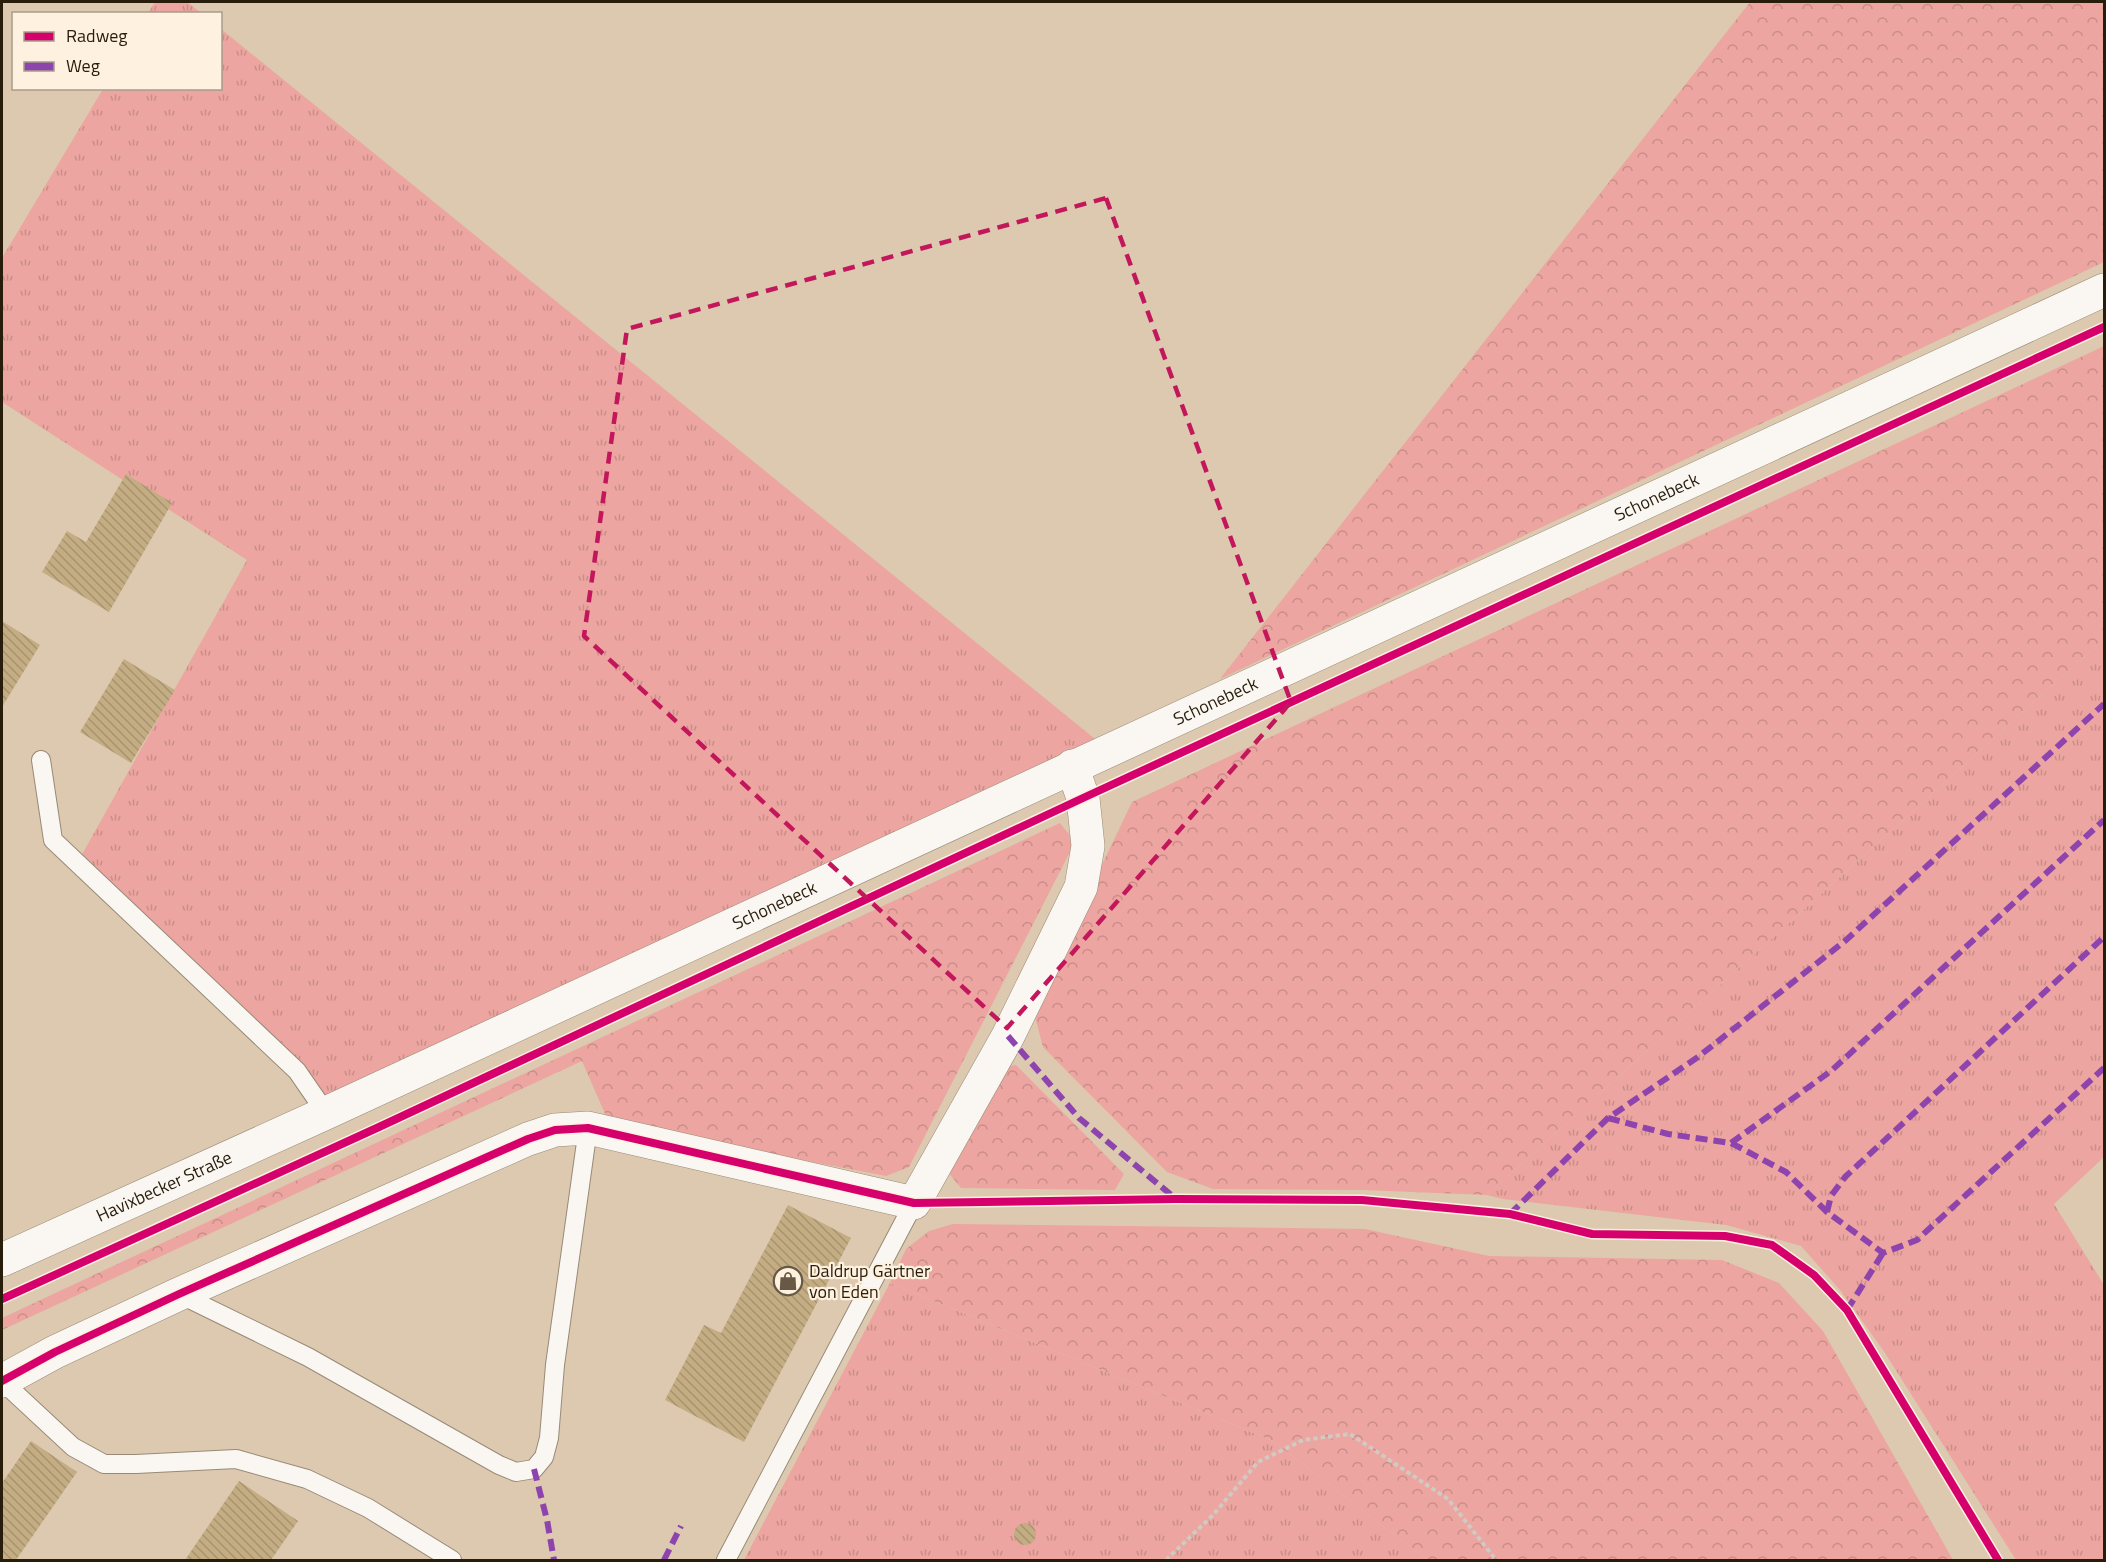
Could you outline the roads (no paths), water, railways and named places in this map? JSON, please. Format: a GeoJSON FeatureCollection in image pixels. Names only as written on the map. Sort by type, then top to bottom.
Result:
{"type":"FeatureCollection","features":[{"type":"Feature","properties":{"kind":"main road","name":"Schonebeck"},"geometry":{"type":"LineString","coordinates":[[326,1113],[2104,290]]}},
{"type":"Feature","properties":{"kind":"main road"},"geometry":{"type":"LineString","coordinates":[[2,1381],[54,1352],[179,1294],[528,1139],[555,1130],[588,1128],[914,1203],[1008,1036],[1081,887],[1088,846],[1083,798],[1072,766]]}},
{"type":"Feature","properties":{"kind":"main road","name":"Havixbecker Straße"},"geometry":{"type":"LineString","coordinates":[[2,1260],[326,1113]]}},
{"type":"Feature","properties":{"kind":"lane"},"geometry":{"type":"LineString","coordinates":[[41,760],[53,840],[297,1071],[326,1113]]}},
{"type":"Feature","properties":{"kind":"lane"},"geometry":{"type":"LineString","coordinates":[[179,1294],[308,1357],[499,1466],[516,1472],[534,1469],[544,1457],[549,1438],[555,1365],[588,1128]]}},
{"type":"Feature","properties":{"kind":"lane"},"geometry":{"type":"LineString","coordinates":[[726,1560],[914,1203]]}},
{"type":"Feature","properties":{"kind":"lane"},"geometry":{"type":"LineString","coordinates":[[2,1381],[73,1447],[104,1464],[236,1459],[307,1479],[368,1508],[452,1560]]}},
{"type":"Feature","properties":{"kind":"place","name":"Daldrup Gärtner von Eden"},"geometry":{"type":"Point","coordinates":[788,1281]}}]}
